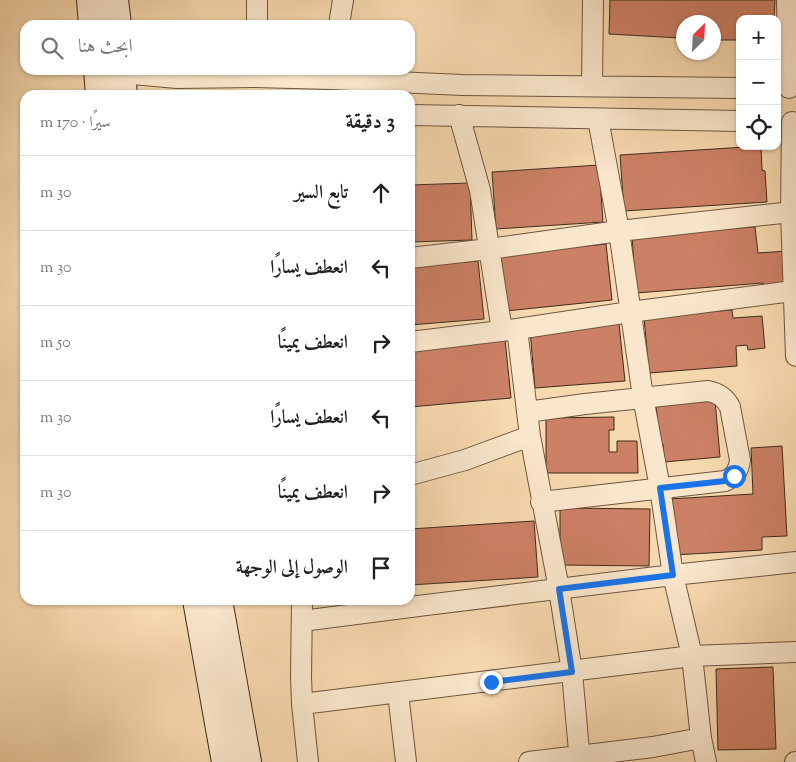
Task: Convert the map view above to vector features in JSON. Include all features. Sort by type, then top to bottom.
[{"type":"main road","points":[[91,0],[93,20]]},
{"type":"main road","points":[[114,0],[116,20]]},
{"type":"main road","points":[[104,90],[116,77]]},
{"type":"main road","points":[[198,605],[226,762]]},
{"type":"main road","points":[[219,605],[247,762]]},
{"type":"street","points":[[257,0],[257,20]]},
{"type":"street","points":[[340,20],[343,0]]},
{"type":"street","points":[[592,86],[593,0]]},
{"type":"street","points":[[787,0],[787,88]]},
{"type":"street","points":[[116,77],[177,78],[236,75]]},
{"type":"street","points":[[266,75],[330,81],[462,85],[736,88]]},
{"type":"street","points":[[415,115],[736,121]]},
{"type":"street","points":[[459,115],[480,190],[489,249],[510,330],[527,412],[541,502],[559,589],[572,672],[580,759]]},
{"type":"street","points":[[598,118],[673,575],[692,656],[701,738],[706,762]]},
{"type":"street","points":[[788,122],[796,356]]},
{"type":"street","points":[[415,257],[618,231],[791,212]]},
{"type":"street","points":[[415,341],[793,291]]},
{"type":"street","points":[[527,412],[643,397],[708,391],[719,394],[730,406],[740,460],[734,476],[725,481],[541,502]]},
{"type":"street","points":[[415,474],[465,460],[530,436]]},
{"type":"street","points":[[302,622],[673,575],[796,562]]},
{"type":"street","points":[[302,605],[302,704],[308,762]]},
{"type":"street","points":[[302,704],[692,656],[796,652]]},
{"type":"street","points":[[398,693],[406,762]]},
{"type":"street","points":[[529,762],[580,759],[701,738]]},
{"type":"building","points":[[610,0],[775,0],[774,15],[736,15],[736,40],[721,40],[721,15],[676,15],[676,38],[609,34]]},
{"type":"building","points":[[736,148],[736,150],[761,150],[767,202],[624,211],[620,155]]},
{"type":"building","points":[[599,165],[603,222],[496,229],[492,172]]},
{"type":"building","points":[[470,183],[472,240],[415,242],[415,185]]},
{"type":"building","points":[[755,227],[758,253],[788,251],[790,285],[763,287],[763,283],[636,293],[632,236]]},
{"type":"building","points":[[606,244],[612,300],[506,311],[500,255]]},
{"type":"building","points":[[478,261],[484,319],[415,325],[415,267]]},
{"type":"building","points":[[732,310],[733,318],[762,316],[765,348],[748,350],[747,345],[736,346],[737,366],[649,373],[644,317]]},
{"type":"building","points":[[619,324],[625,381],[535,388],[530,330]]},
{"type":"building","points":[[505,339],[511,398],[415,407],[415,348]]},
{"type":"building","points":[[715,400],[720,457],[664,462],[663,444],[660,445],[656,405]]},
{"type":"building","points":[[614,417],[614,430],[609,430],[609,452],[617,452],[617,441],[637,441],[638,473],[546,473],[546,418]]},
{"type":"building","points":[[782,446],[787,536],[762,537],[762,550],[673,555],[669,499],[753,494],[751,448]]},
{"type":"building","points":[[560,508],[650,509],[649,566],[560,565]]},
{"type":"building","points":[[534,521],[538,577],[415,585],[415,529]]},
{"type":"building","points":[[773,667],[776,749],[718,750],[716,669]]},
{"type":"route","points":[[491,682],[572,672],[559,589],[673,575],[660,488],[725,481],[734,476]]}]
